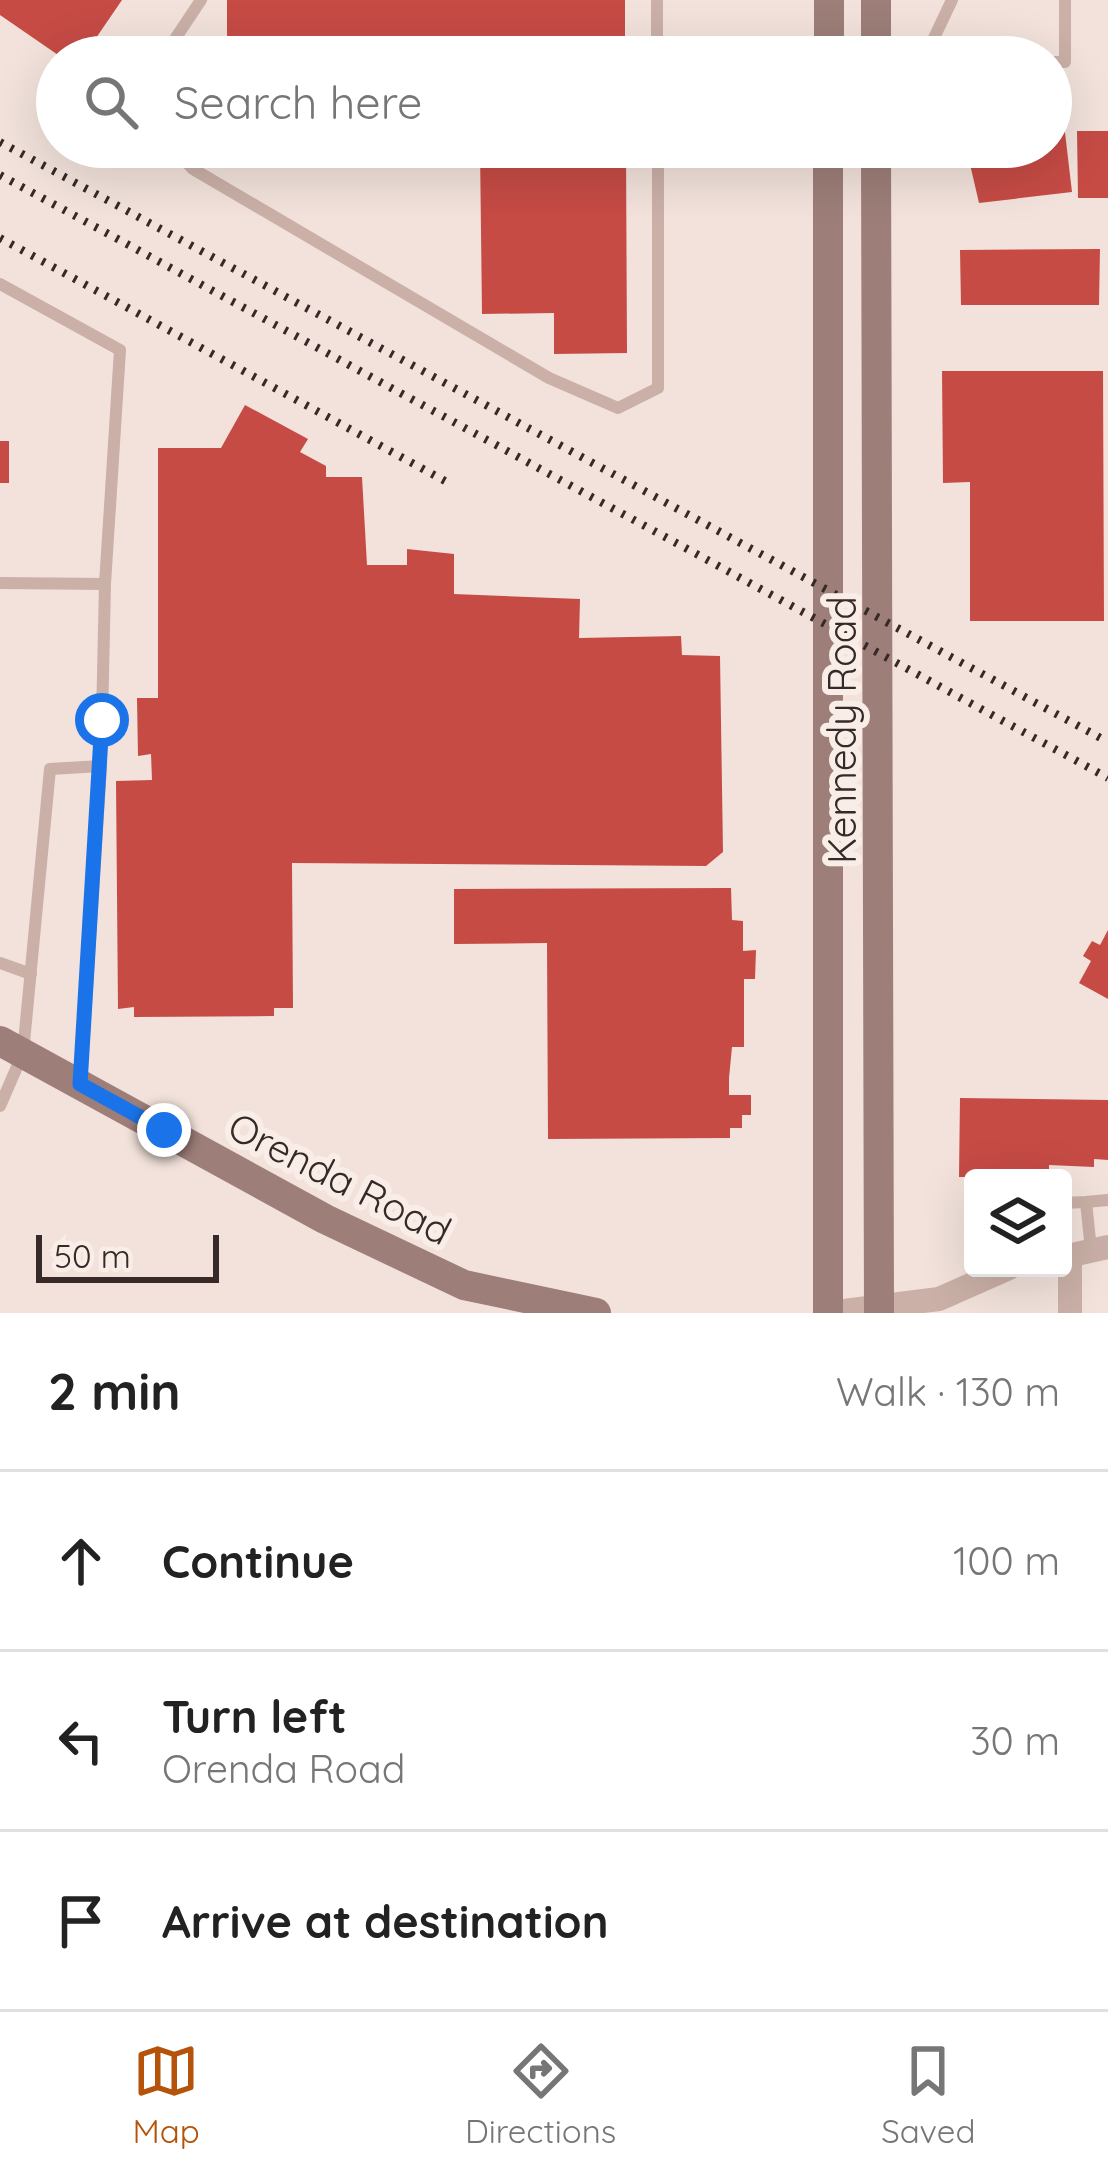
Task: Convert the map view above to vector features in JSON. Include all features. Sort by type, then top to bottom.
[{"type":"main road","points":[[829,0],[829,36]]},
{"type":"main road","points":[[876,0],[876,36]]},
{"type":"main road","name":"Kennedy Road","points":[[828,168],[828,1313]]},
{"type":"main road","name":"Kennedy Road","points":[[876,168],[879,1311]]},
{"type":"main road","name":"Orenda Road","points":[[11,1047],[325,1219],[499,1303],[596,1313]]},
{"type":"main road","points":[[812,1313],[828,1313]]},
{"type":"street","points":[[1070,1313],[1083,1253]]},
{"type":"street","points":[[828,1313],[879,1311],[939,1299],[989,1277]]},
{"type":"lane","points":[[177,36],[201,0]]},
{"type":"lane","points":[[657,0],[657,36]]},
{"type":"lane","points":[[936,36],[952,0]]},
{"type":"lane","points":[[1065,0],[1065,36]]},
{"type":"lane","points":[[193,168],[510,355],[618,408],[658,388],[658,168]]},
{"type":"lane","points":[[0,284],[120,350],[105,584],[101,766],[80,1084]]},
{"type":"lane","points":[[0,583],[105,584]]},
{"type":"lane","points":[[0,1106],[31,974],[50,769],[101,766]]},
{"type":"lane","points":[[0,963],[31,974]]},
{"type":"lane","points":[[1072,1203],[1108,1200]]},
{"type":"lane","points":[[1083,1253],[1086,1202]]},
{"type":"building","points":[[0,0],[122,0],[97,36],[36,36],[36,40],[0,15]]},
{"type":"building","points":[[227,0],[625,0],[625,36],[227,36]]},
{"type":"building","points":[[1077,131],[1108,131],[1108,198],[1078,198]]},
{"type":"building","points":[[480,168],[626,168],[627,353],[554,354],[554,313],[482,314]]},
{"type":"building","points":[[971,168],[1069,168],[1072,192],[979,203]]},
{"type":"building","points":[[1100,249],[1099,305],[961,305],[960,250]]},
{"type":"building","points":[[942,371],[1103,371],[1104,621],[970,621],[970,482],[943,483]]},
{"type":"building","points":[[245,405],[308,439],[300,452],[326,466],[326,477],[362,477],[367,565],[407,565],[407,549],[454,554],[454,594],[580,599],[579,638],[681,636],[682,655],[720,656],[723,852],[706,866],[292,863],[293,1008],[274,1008],[274,1016],[134,1017],[134,1007],[118,1009],[116,781],[152,780],[151,754],[138,756],[137,698],[158,698],[158,448],[221,448]]},
{"type":"building","points":[[0,441],[9,441],[9,483],[0,483]]},
{"type":"building","points":[[731,888],[732,920],[743,921],[743,951],[756,950],[755,979],[744,979],[744,1047],[732,1047],[729,1078],[729,1095],[751,1095],[751,1115],[742,1115],[742,1128],[730,1128],[730,1138],[548,1139],[547,943],[454,944],[454,889]]},
{"type":"building","points":[[1108,930],[1108,999],[1079,983],[1091,961],[1083,956],[1092,941],[1100,945]]},
{"type":"building","points":[[960,1098],[1108,1100],[1108,1160],[1094,1159],[1094,1167],[964,1169],[964,1177],[959,1177]]},
{"type":"railway","points":[[0,142],[36,161]]},
{"type":"railway","points":[[48,168],[1108,742]]},
{"type":"railway","points":[[0,175],[1108,778]]},
{"type":"railway","points":[[0,238],[445,481]]},
{"type":"route","points":[[102,720],[80,1084],[164,1130]]}]
